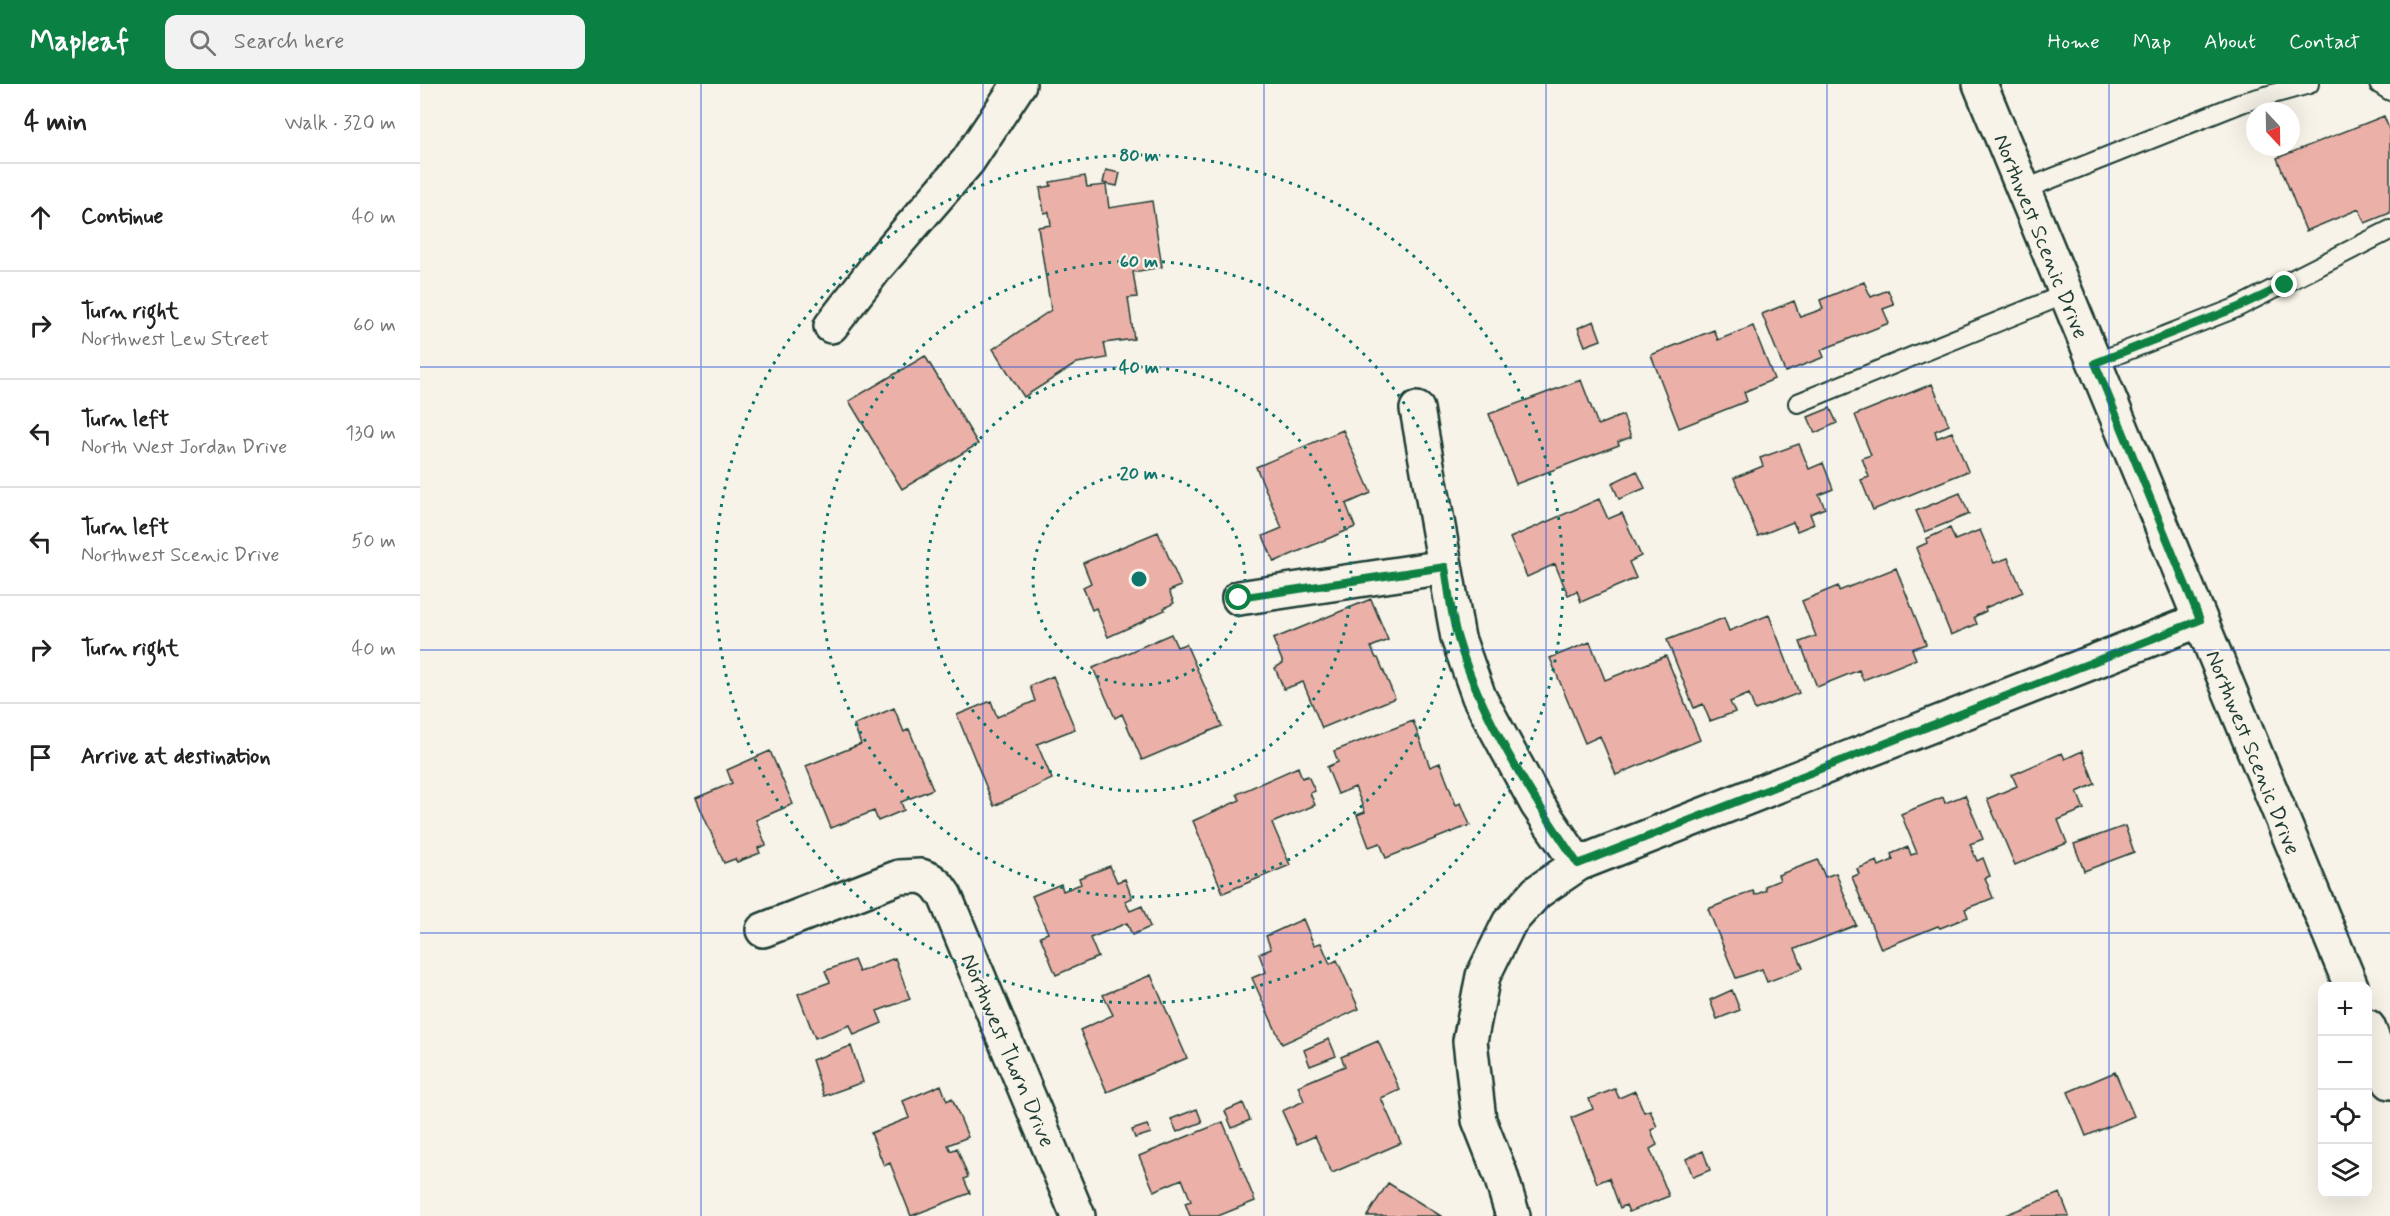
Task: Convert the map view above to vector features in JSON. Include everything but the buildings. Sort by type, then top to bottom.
[{"type":"street","points":[[831,326],[878,266],[968,161],[1019,84]]},
{"type":"street","name":"Northwest Scenic Drive","points":[[1980,84],[2349,982]]},
{"type":"street","points":[[1417,409],[1458,638],[1479,697],[1537,804],[1578,864]]},
{"type":"street","points":[[1239,598],[1445,567]]},
{"type":"street","points":[[1513,1216],[1500,1173],[1479,1120],[1470,1041],[1483,976],[1509,922],[1537,892],[1578,864],[2200,620]]},
{"type":"street","name":"Northwest Thorn Drive","points":[[763,930],[899,877],[921,876],[938,886],[963,937],[1078,1216]]},
{"type":"street","points":[[2371,1036],[2390,1082]]},
{"type":"lane","points":[[2023,190],[2244,102],[2309,84]]},
{"type":"lane","points":[[2379,84],[2390,91]]},
{"type":"lane","points":[[2095,363],[2236,308],[2390,230]]},
{"type":"lane","points":[[1798,403],[2066,294]]},
{"type":"route","points":[[1239,598],[1445,567],[1458,638],[1479,697],[1537,804],[1578,864],[2200,620],[2095,363],[2236,308],[2285,285]]}]
